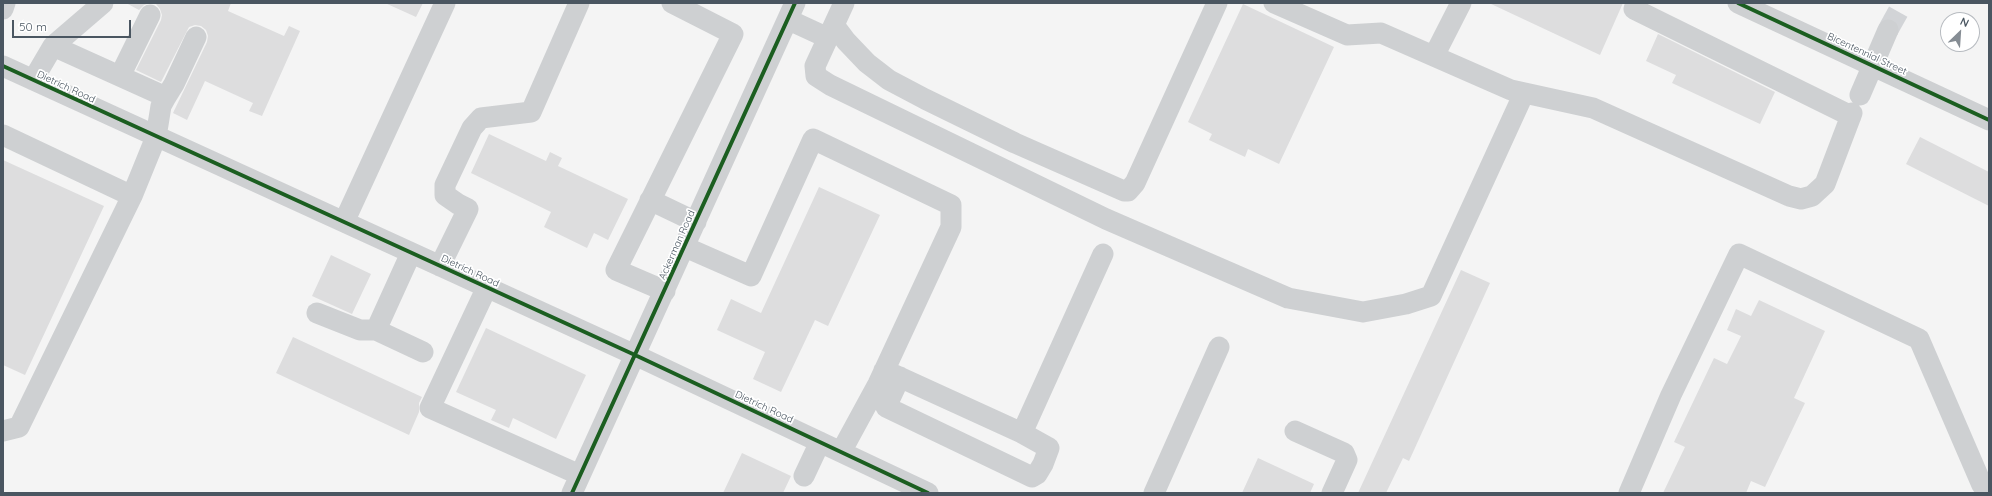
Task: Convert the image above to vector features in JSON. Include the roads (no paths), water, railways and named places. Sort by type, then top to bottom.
[{"type":"street","points":[[3,9],[5,3]]},
{"type":"street","points":[[33,80],[53,46],[103,3]]},
{"type":"street","points":[[344,222],[445,3]]},
{"type":"street","points":[[440,266],[468,209],[445,195],[445,185],[472,128],[481,118],[531,112],[579,3]]},
{"type":"street","points":[[665,291],[616,270],[733,34],[672,3]]},
{"type":"street","points":[[844,3],[815,66],[816,76],[830,85],[1106,219],[1288,298],[1363,312],[1406,304],[1431,296],[1524,93]]},
{"type":"street","points":[[792,11],[831,31],[846,41],[867,63],[889,80],[1015,143],[1124,191],[1128,191],[1135,183],[1217,3]]},
{"type":"street","points":[[1274,3],[1314,11],[1347,35],[1381,33],[1511,90],[1593,108],[1789,196],[1801,199],[1812,196],[1825,184],[1854,108],[1888,30]]},
{"type":"street","points":[[1434,56],[1461,3]]},
{"type":"street","points":[[1636,3],[1634,9],[1854,108]]},
{"type":"street","name":"Bicentennial Street","points":[[1738,3],[1989,120]]},
{"type":"street","name":"Ackerman Road","points":[[576,484],[792,11]]},
{"type":"street","points":[[120,76],[150,15]]},
{"type":"street","points":[[3,431],[18,427],[132,196],[156,137],[161,106],[174,84],[196,37]]},
{"type":"street","points":[[53,46],[166,97]]},
{"type":"street","name":"Dietrich Road","points":[[3,66],[635,355],[928,493]]},
{"type":"street","points":[[3,135],[132,196]]},
{"type":"street","points":[[685,247],[751,276],[813,139],[951,205],[951,227],[892,374],[841,452]]},
{"type":"street","points":[[650,200],[696,222]]},
{"type":"street","points":[[376,330],[411,253]]},
{"type":"street","points":[[1022,433],[1103,254]]},
{"type":"street","points":[[1630,493],[1671,395],[1739,254],[1919,339],[1982,485],[1989,488]]},
{"type":"street","points":[[487,287],[430,408],[576,484]]},
{"type":"street","points":[[317,313],[360,330],[376,330],[423,352]]},
{"type":"street","points":[[1154,493],[1219,347]]},
{"type":"street","points":[[892,374],[1022,433],[1049,448],[1043,464],[1037,474],[1032,477],[886,407],[892,374]]},
{"type":"street","points":[[1295,431],[1344,454],[1347,460],[1332,493]]},
{"type":"street","points":[[804,476],[820,442]]},
{"type":"tunnel","points":[[1888,30],[1903,3]]}]
